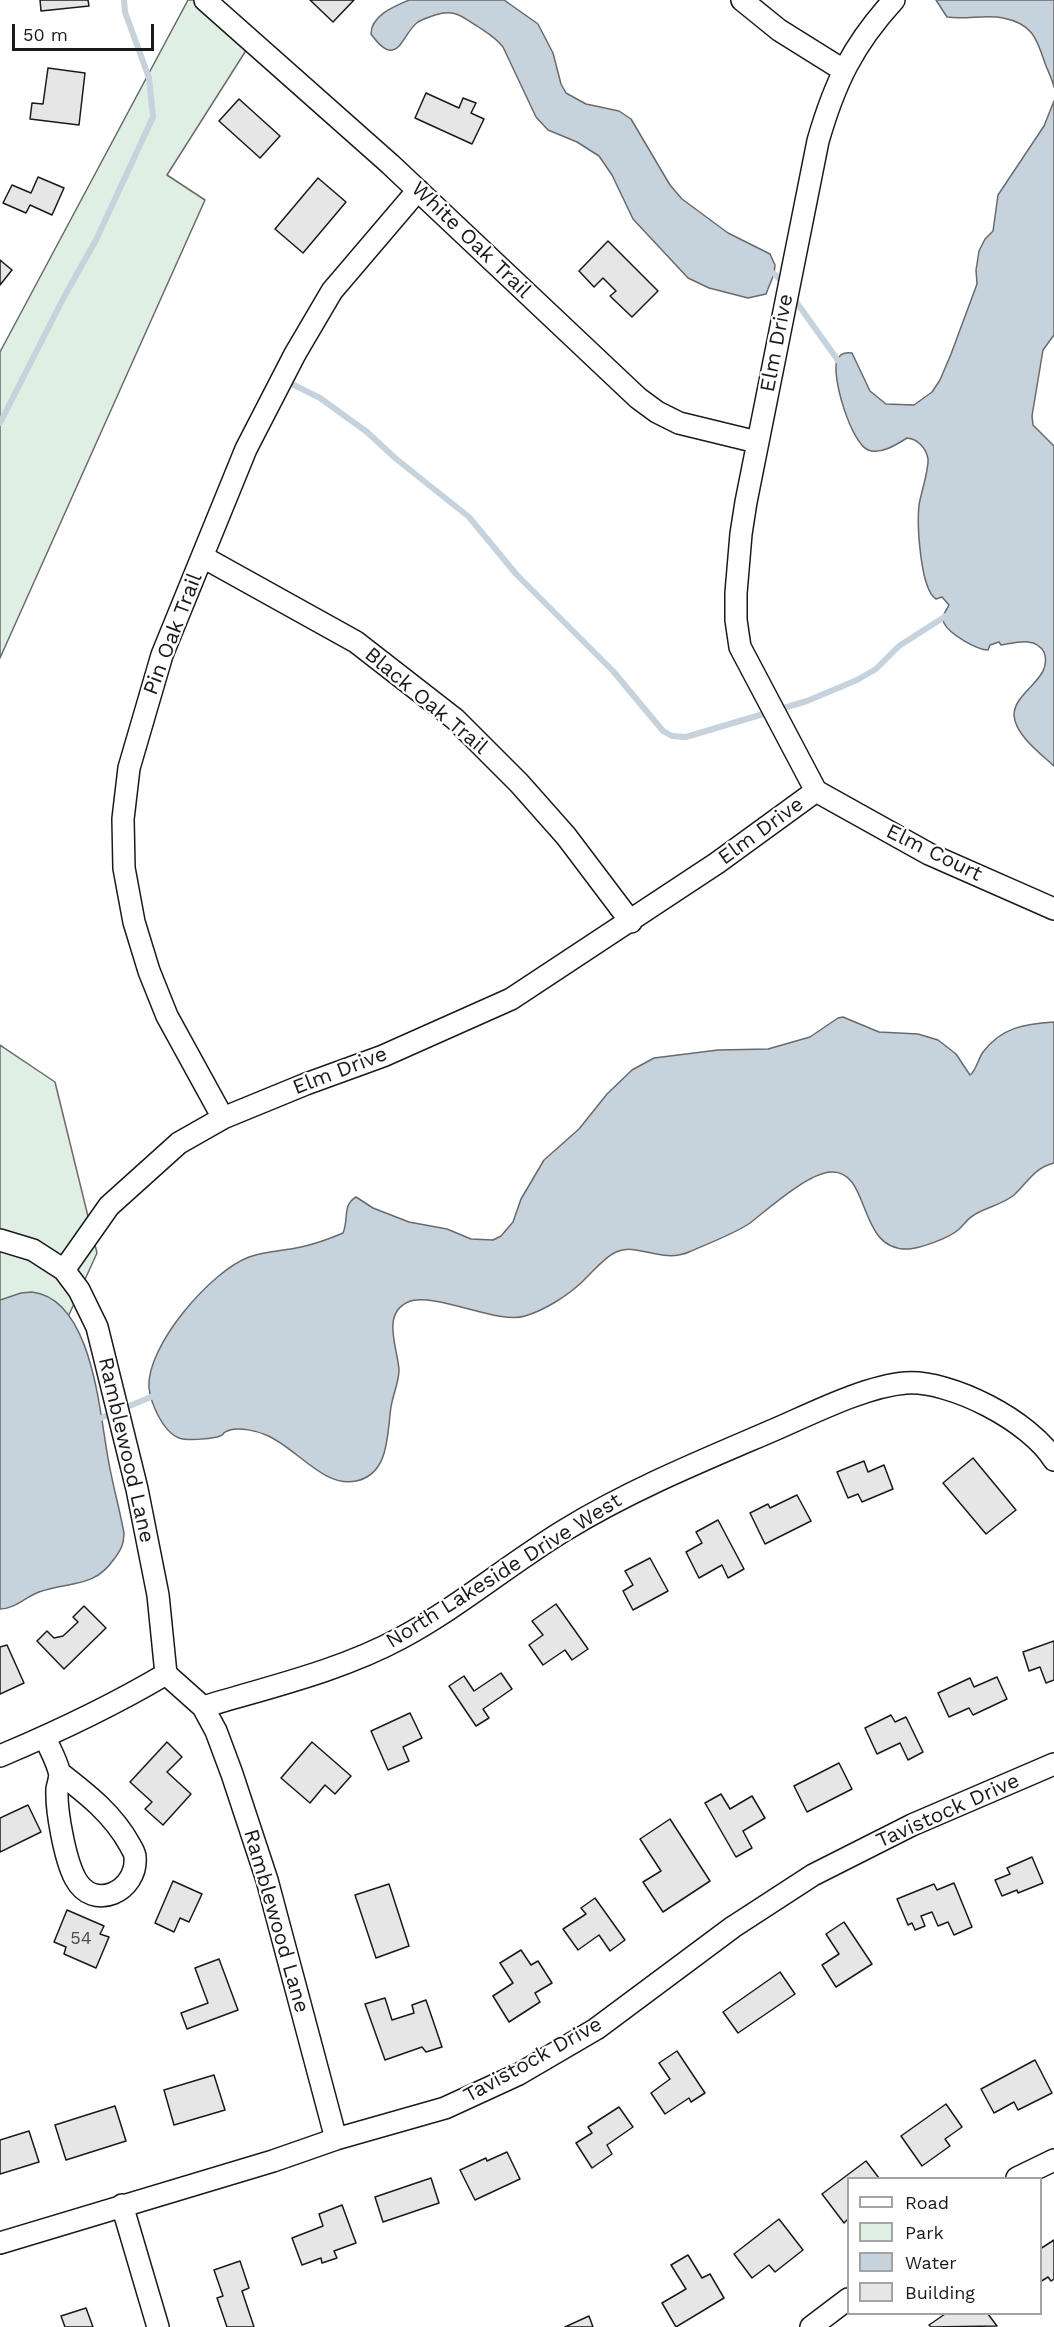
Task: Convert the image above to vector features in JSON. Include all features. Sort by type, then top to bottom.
[{"type":"street","name":"White Oak Trail","points":[[205,0],[418,190],[638,398],[657,412],[680,423],[757,442]]},
{"type":"street","points":[[742,0],[779,30],[843,70]]},
{"type":"street","name":"Elm Drive","points":[[64,1270],[109,1206],[179,1143],[222,1118],[306,1083],[382,1056],[511,999],[631,922],[816,791],[740,647],[736,620],[738,563],[757,442],[818,141],[830,101],[843,70],[865,34],[894,0]]},
{"type":"street","name":"Pin Oak Trail","points":[[222,1118],[167,1016],[149,971],[134,922],[124,868],[123,819],[129,768],[162,655],[246,449],[332,291],[418,190]]},
{"type":"street","name":"Black Oak Trail","points":[[203,557],[356,642],[455,719],[519,783],[567,836],[631,922]]},
{"type":"street","name":"Elm Court","points":[[816,791],[929,854],[1054,909]]},
{"type":"street","points":[[0,1240],[33,1250],[64,1270]]},
{"type":"street","name":"Ramblewood Lane","points":[[64,1270],[80,1290],[89,1308],[108,1370],[137,1489],[156,1585],[166,1674]]},
{"type":"street","name":"North Lakeside Drive West","points":[[203,1707],[353,1660],[400,1638],[442,1613],[564,1530],[630,1494],[858,1395],[905,1383],[935,1386],[970,1397],[986,1404],[1025,1430],[1049,1452],[1054,1460]]},
{"type":"street","points":[[0,1756],[125,1699],[166,1674],[203,1707]]},
{"type":"street","name":"Ramblewood Lane","points":[[203,1707],[216,1731],[228,1763],[267,1880],[336,2139]]},
{"type":"street","points":[[45,1737],[60,1773],[89,1795],[120,1826],[136,1856],[133,1877],[117,1892],[103,1897],[89,1894],[77,1882],[64,1846],[57,1790],[60,1773]]},
{"type":"street","name":"Tavistock Drive","points":[[0,2243],[273,2161],[336,2139],[445,2108],[519,2074],[596,2029],[733,1927],[813,1875],[912,1825],[1054,1764]]},
{"type":"street","points":[[1019,2177],[1054,2160]]},
{"type":"street","points":[[122,2205],[158,2327]]},
{"type":"street","points":[[811,2327],[847,2300]]},
{"type":"green space","points":[[188,0],[199,0],[252,41],[167,175],[205,200],[0,658],[0,352]]},
{"type":"green space","points":[[0,1045],[55,1082],[97,1253],[48,1361],[0,1386]]},
{"type":"water","points":[[409,0],[504,0],[538,24],[553,53],[561,84],[566,93],[586,104],[619,111],[631,119],[670,185],[682,199],[728,233],[770,254],[775,265],[766,294],[748,298],[709,288],[688,278],[633,219],[612,175],[599,156],[577,142],[548,130],[536,117],[503,47],[491,35],[458,14],[442,13],[418,22],[394,50],[387,50],[380,45],[371,34],[375,22],[385,12]]},
{"type":"water","points":[[936,0],[1054,0],[1054,87],[1037,41],[1022,24],[997,17],[947,17]]},
{"type":"water","points":[[1054,101],[1054,335],[1043,350],[1032,416],[1033,425],[1054,446],[1054,766],[1024,737],[1015,722],[1014,715],[1020,699],[1044,670],[1046,661],[1044,652],[1030,642],[1001,645],[999,642],[990,645],[988,650],[983,649],[964,641],[951,632],[944,623],[944,614],[949,605],[942,597],[936,599],[926,583],[919,540],[919,505],[928,463],[925,451],[918,442],[907,438],[878,451],[868,450],[862,445],[849,423],[840,394],[836,368],[840,356],[852,353],[870,391],[886,404],[914,405],[932,392],[951,354],[977,284],[976,270],[979,251],[985,239],[993,231],[998,195],[1044,126]]},
{"type":"water","points":[[843,1017],[879,1032],[918,1034],[938,1040],[956,1054],[970,1075],[983,1052],[998,1037],[1015,1028],[1054,1022],[1054,1163],[1036,1172],[1014,1195],[969,1218],[954,1233],[914,1248],[892,1246],[880,1238],[853,1184],[844,1175],[831,1172],[811,1178],[744,1227],[689,1252],[669,1256],[632,1249],[616,1252],[563,1297],[525,1316],[513,1318],[499,1316],[433,1301],[408,1302],[395,1315],[393,1323],[399,1375],[391,1407],[385,1451],[375,1470],[367,1477],[356,1481],[344,1482],[321,1473],[288,1448],[258,1432],[234,1429],[213,1438],[183,1439],[173,1435],[163,1424],[152,1402],[149,1388],[151,1371],[158,1352],[184,1312],[217,1277],[234,1265],[255,1255],[306,1246],[343,1233],[347,1208],[356,1197],[373,1208],[409,1222],[447,1229],[471,1239],[493,1240],[501,1236],[513,1222],[521,1199],[544,1160],[579,1129],[607,1094],[632,1070],[654,1058],[718,1050],[768,1049],[810,1037]]},
{"type":"water","points":[[32,1292],[52,1299],[67,1314],[80,1334],[95,1383],[124,1537],[119,1553],[98,1575],[80,1583],[39,1592],[15,1605],[0,1609],[0,1300]]},
{"type":"building","points":[[40,0],[88,0],[89,6],[41,11]]},
{"type":"building","points":[[310,0],[354,0],[333,22]]},
{"type":"building","points":[[48,68],[85,73],[79,125],[30,119],[32,103],[43,104]]},
{"type":"building","points":[[426,93],[459,108],[463,98],[476,103],[471,113],[484,119],[472,144],[415,118]]},
{"type":"building","points":[[239,99],[280,136],[260,158],[219,121]]},
{"type":"building","points":[[38,177],[64,188],[52,215],[30,205],[26,213],[3,203],[12,185],[31,193]]},
{"type":"building","points":[[318,178],[346,202],[303,253],[275,229]]},
{"type":"building","points":[[608,241],[658,291],[632,317],[610,296],[616,291],[603,278],[594,287],[579,271]]},
{"type":"building","points":[[0,260],[12,270],[0,285]]},
{"type":"building","points":[[973,1458],[1016,1510],[986,1534],[943,1483]]},
{"type":"building","points":[[864,1461],[868,1472],[884,1465],[893,1489],[862,1502],[858,1494],[848,1498],[837,1472]]},
{"type":"building","points":[[797,1495],[811,1521],[765,1544],[750,1513],[768,1504],[770,1508]]},
{"type":"building","points":[[718,1520],[744,1569],[728,1578],[722,1565],[699,1578],[686,1552],[702,1543],[696,1532]]},
{"type":"building","points":[[650,1558],[668,1591],[633,1610],[623,1591],[633,1585],[625,1571]]},
{"type":"building","points":[[556,1604],[588,1649],[572,1660],[565,1650],[543,1665],[529,1645],[543,1635],[532,1621]]},
{"type":"building","points":[[84,1606],[106,1628],[64,1669],[37,1641],[47,1631],[54,1638],[63,1636],[78,1622],[73,1617]]},
{"type":"building","points":[[1054,1641],[1054,1680],[1046,1683],[1040,1667],[1029,1671],[1023,1652]]},
{"type":"building","points":[[7,1645],[24,1683],[0,1694],[0,1647]]},
{"type":"building","points":[[501,1673],[512,1689],[483,1709],[489,1718],[476,1726],[449,1686],[464,1676],[474,1691]]},
{"type":"building","points":[[997,1677],[1007,1699],[973,1715],[969,1708],[949,1717],[938,1693],[970,1678],[974,1687]]},
{"type":"building","points":[[410,1713],[422,1738],[403,1747],[409,1761],[388,1770],[371,1731]]},
{"type":"building","points":[[891,1715],[895,1722],[906,1717],[923,1752],[908,1760],[900,1743],[877,1754],[865,1728]]},
{"type":"building","points":[[167,1742],[182,1757],[167,1772],[191,1794],[163,1825],[145,1809],[152,1802],[130,1782]]},
{"type":"building","points":[[312,1742],[351,1776],[335,1794],[325,1785],[310,1803],[281,1778]]},
{"type":"building","points":[[839,1763],[852,1789],[807,1812],[794,1786]]},
{"type":"building","points":[[721,1794],[730,1809],[752,1796],[765,1818],[743,1831],[752,1848],[736,1857],[705,1803]]},
{"type":"building","points":[[28,1805],[41,1832],[0,1852],[0,1818]]},
{"type":"building","points":[[670,1819],[710,1881],[663,1912],[643,1882],[661,1871],[640,1839]]},
{"type":"building","points":[[1032,1857],[1043,1883],[1018,1893],[1017,1890],[1002,1896],[995,1880],[1010,1874],[1007,1868]]},
{"type":"building","points":[[173,1881],[202,1894],[189,1922],[180,1918],[174,1932],[155,1923]]},
{"type":"building","points":[[954,1883],[972,1927],[954,1935],[948,1922],[938,1926],[932,1912],[921,1916],[925,1926],[915,1930],[912,1923],[908,1925],[897,1899],[934,1884],[937,1890]]},
{"type":"building","points":[[389,1884],[409,1946],[376,1958],[355,1895]]},
{"type":"building","points":[[595,1898],[625,1940],[610,1951],[599,1935],[578,1950],[563,1929],[586,1914],[581,1908]]},
{"type":"building","points":[[67,1910],[104,1926],[100,1934],[109,1937],[96,1968],[64,1954],[66,1947],[54,1942]]},
{"type":"building","points":[[844,1922],[872,1964],[836,1987],[822,1965],[839,1954],[826,1934]]},
{"type":"building","points":[[521,1950],[531,1965],[538,1961],[552,1983],[535,1993],[540,2002],[509,2022],[493,1996],[513,1983],[500,1963]]},
{"type":"building","points":[[219,1959],[238,2010],[187,2029],[181,2013],[208,2003],[195,1968]]},
{"type":"building","points":[[780,1972],[795,1994],[738,2033],[723,2012]]},
{"type":"building","points":[[385,1998],[392,2020],[414,2013],[412,2005],[426,2000],[442,2047],[426,2052],[422,2047],[385,2060],[365,2004]]},
{"type":"building","points":[[677,2051],[705,2093],[691,2102],[689,2098],[665,2114],[651,2093],[670,2079],[659,2063]]},
{"type":"building","points":[[1035,2060],[1052,2093],[1018,2110],[1014,2102],[994,2113],[981,2089]]},
{"type":"building","points":[[214,2075],[225,2110],[174,2125],[164,2090]]},
{"type":"building","points":[[946,2104],[962,2127],[945,2139],[950,2146],[922,2166],[901,2136]]},
{"type":"building","points":[[115,2106],[126,2141],[66,2160],[55,2125]]},
{"type":"building","points":[[619,2107],[633,2127],[607,2145],[612,2154],[592,2168],[576,2143],[592,2133],[588,2127]]},
{"type":"building","points":[[29,2131],[39,2162],[0,2174],[0,2140]]},
{"type":"building","points":[[507,2152],[520,2179],[475,2200],[460,2170],[486,2158],[487,2161]]},
{"type":"building","points":[[866,2161],[878,2177],[847,2177],[847,2220],[844,2223],[822,2194]]},
{"type":"building","points":[[431,2178],[439,2203],[383,2222],[375,2197]]},
{"type":"building","points":[[342,2205],[356,2243],[334,2251],[337,2258],[322,2263],[321,2258],[302,2265],[292,2238],[323,2226],[319,2214]]},
{"type":"building","points":[[779,2219],[803,2250],[775,2272],[769,2265],[752,2278],[734,2254]]},
{"type":"building","points":[[1054,2240],[1054,2279],[1051,2281],[1048,2277],[1042,2281],[1042,2248]]},
{"type":"building","points":[[688,2255],[702,2278],[710,2274],[724,2298],[676,2327],[662,2303],[686,2289],[671,2265]]},
{"type":"building","points":[[240,2261],[249,2288],[242,2291],[254,2327],[227,2327],[217,2298],[223,2296],[214,2270]]},
{"type":"building","points":[[86,2308],[93,2327],[65,2327],[61,2316]]},
{"type":"building","points":[[944,2315],[989,2315],[997,2326],[931,2327],[929,2325]]},
{"type":"building","points":[[589,2316],[593,2327],[565,2327]]},
{"type":"waterway","points":[[0,423],[64,297],[96,240],[153,117],[149,78],[125,12],[124,0]]},
{"type":"waterway","points":[[768,270],[776,275],[784,285]]},
{"type":"waterway","points":[[792,296],[842,366]]},
{"type":"waterway","points":[[294,385],[320,398],[367,432],[395,458],[469,517],[516,574],[613,671],[663,731],[672,736],[686,737],[807,701],[857,680],[876,669],[899,646],[949,614]]},
{"type":"waterway","points":[[96,1420],[158,1394]]}]
